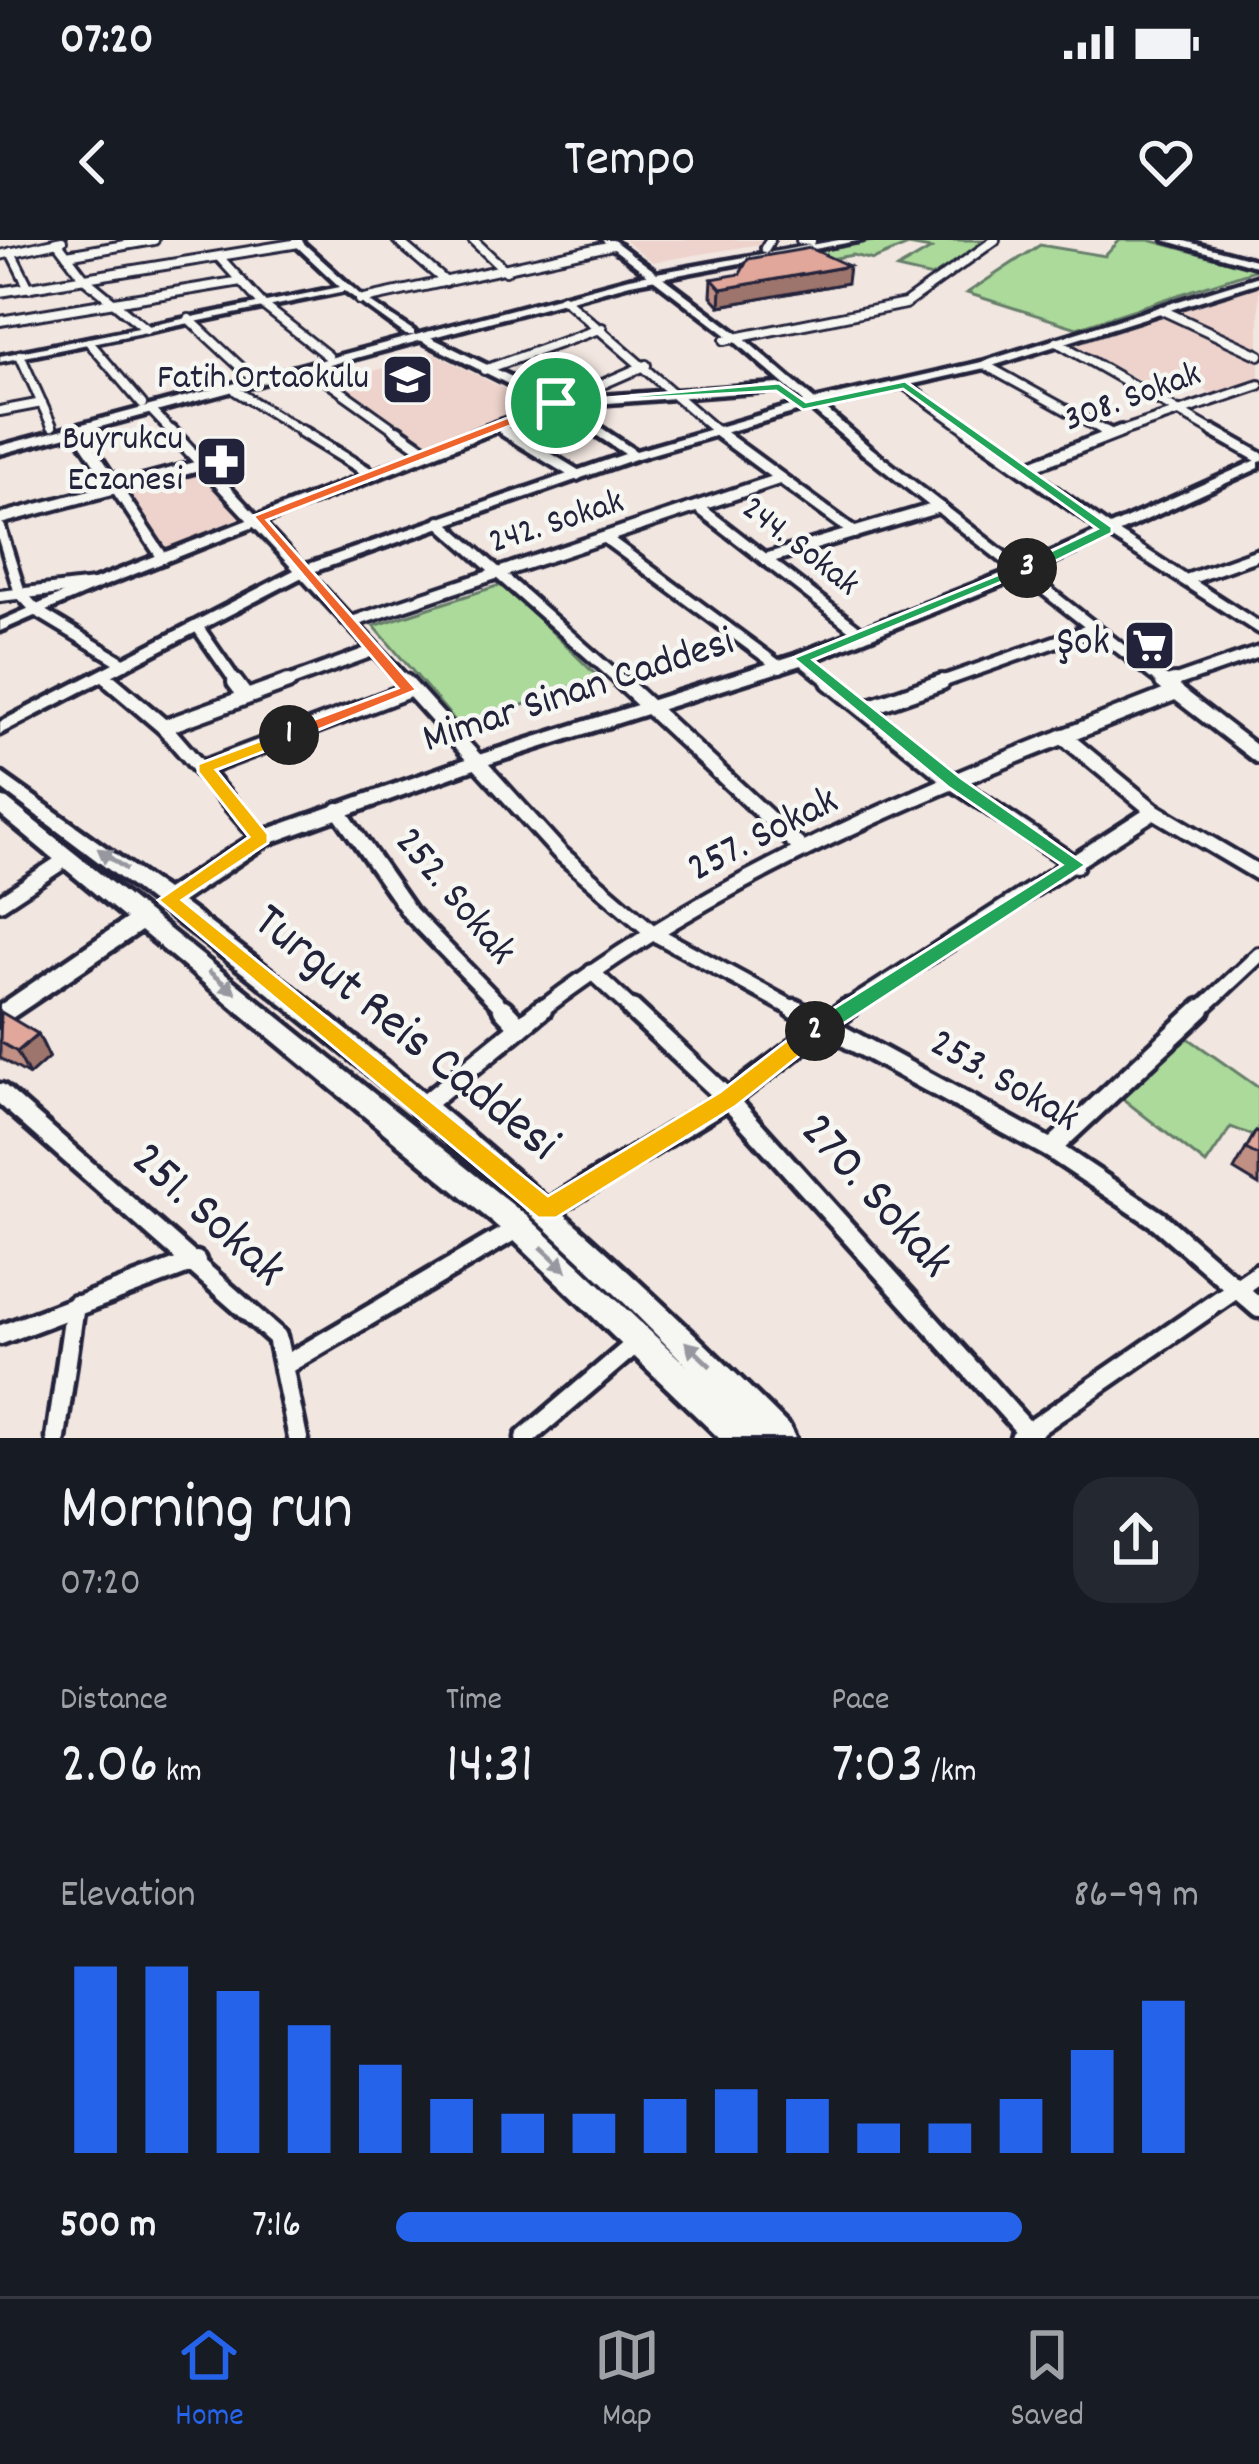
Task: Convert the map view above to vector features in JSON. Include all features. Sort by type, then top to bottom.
[{"type":"main road","points":[[0,439],[236,391],[417,335],[645,273],[767,244],[813,240]]},
{"type":"main road","points":[[0,450],[78,431],[250,375],[645,273],[856,240]]},
{"type":"main road","points":[[1170,240],[1259,264]]},
{"type":"main road","name":"Mimar Sinan Caddesi","points":[[168,900],[261,838],[476,762],[780,667],[1022,571],[1259,460]]},
{"type":"main road","name":"Turgut Reis Caddesi","points":[[0,778],[168,900],[547,1210],[779,1438]]},
{"type":"main road","name":"Turgut Reis Caddesi","points":[[2,808],[519,1227],[742,1438]]},
{"type":"main road","points":[[0,1017],[143,918]]},
{"type":"street","points":[[67,255],[149,240]]},
{"type":"street","points":[[397,240],[446,282]]},
{"type":"street","points":[[473,240],[506,271]]},
{"type":"street","points":[[801,240],[813,240]]},
{"type":"street","points":[[731,339],[905,304],[995,240]]},
{"type":"street","points":[[0,255],[62,241],[85,279],[146,329]]},
{"type":"street","points":[[0,292],[297,242],[360,300],[484,370],[561,401],[634,455]]},
{"type":"street","points":[[360,300],[506,271],[610,242],[610,251],[731,339],[867,451],[1259,755]]},
{"type":"street","points":[[11,252],[29,288]]},
{"type":"street","points":[[219,257],[263,305],[328,356]]},
{"type":"street","points":[[0,729],[305,570],[634,455],[809,405],[986,365],[1259,279]]},
{"type":"street","points":[[0,321],[242,281]]},
{"type":"street","points":[[0,359],[347,288]]},
{"type":"street","points":[[562,298],[646,365],[676,394],[677,402],[855,533]]},
{"type":"street","points":[[1162,310],[1259,355]]},
{"type":"street","points":[[189,320],[250,375]]},
{"type":"street","points":[[484,370],[602,328]]},
{"type":"street","points":[[731,339],[779,387],[809,405]]},
{"type":"street","name":"253. Sokak","points":[[88,342],[258,519],[560,854],[652,932],[1051,1149],[1159,1221],[1259,1308]]},
{"type":"street","points":[[1058,342],[1259,460]]},
{"type":"street","points":[[20,356],[52,426]]},
{"type":"street","points":[[0,627],[94,584],[646,365]]},
{"type":"street","points":[[986,365],[1108,434]]},
{"type":"street","points":[[311,370],[427,452]]},
{"type":"street","points":[[905,385],[1107,530],[1259,628]]},
{"type":"street","name":"308. Sokak","points":[[1026,468],[1176,409],[1259,385]]},
{"type":"street","points":[[561,401],[779,387]]},
{"type":"street","points":[[236,391],[371,474]]},
{"type":"street","points":[[0,411],[42,403]]},
{"type":"street","points":[[496,425],[577,475]]},
{"type":"street","points":[[78,431],[163,557]]},
{"type":"street","points":[[125,664],[37,611],[20,593],[0,524],[206,464]]},
{"type":"street","name":"242. Sokak","points":[[352,622],[779,479]]},
{"type":"street","name":"244. Sokak","points":[[698,507],[862,635]]},
{"type":"street","points":[[765,559],[940,507]]},
{"type":"street","points":[[440,522],[652,708],[803,850]]},
{"type":"street","points":[[608,540],[780,667]]},
{"type":"street","points":[[1186,580],[1259,554]]},
{"type":"street","points":[[0,596],[94,584]]},
{"type":"street","points":[[197,626],[244,694]]},
{"type":"street","points":[[867,707],[1094,628]]},
{"type":"street","points":[[164,727],[375,650]]},
{"type":"street","name":"257. Sokak","points":[[420,1108],[592,972],[652,932],[803,850],[1259,652]]},
{"type":"street","points":[[801,658],[867,707],[954,783],[1076,865]]},
{"type":"street","points":[[103,675],[204,768],[261,838]]},
{"type":"street","points":[[204,768],[409,690]]},
{"type":"street","points":[[1063,736],[1154,811],[1259,873]]},
{"type":"street","name":"252. Sokak","points":[[338,810],[410,913],[520,1027]]},
{"type":"street","points":[[547,1210],[728,1099],[824,1024],[1154,811]]},
{"type":"street","points":[[0,903],[68,858]]},
{"type":"street","points":[[1051,1149],[1259,955]]},
{"type":"street","name":"270. Sokak","points":[[592,972],[728,1099],[1027,1436]]},
{"type":"street","name":"251. Sokak","points":[[0,1094],[196,1261],[277,1337],[298,1438]]},
{"type":"street","points":[[285,1365],[519,1227]]},
{"type":"street","points":[[0,1335],[196,1261]]},
{"type":"street","points":[[1027,1436],[1259,1274]]},
{"type":"street","points":[[56,1438],[75,1305]]},
{"type":"street","points":[[525,1438],[641,1340]]},
{"type":"shaded area","points":[[624,240],[785,240],[653,262]]},
{"type":"shaded area","points":[[1259,286],[1259,350],[1178,311],[1242,292]]},
{"type":"shaded area","points":[[1160,314],[1259,361],[1259,380],[1213,394],[1191,383],[1160,391],[1070,343]]},
{"type":"shaded area","points":[[432,352],[535,405],[430,446],[335,384]]},
{"type":"shaded area","points":[[199,470],[244,516],[167,548],[126,489]]},
{"type":"green space","points":[[879,240],[990,240],[932,277],[897,269],[931,249],[908,245],[873,260],[853,255],[754,272],[750,263]]},
{"type":"green space","points":[[1120,240],[1149,240],[1258,269],[1077,328],[967,293],[1040,245],[1105,256]]},
{"type":"green space","points":[[503,584],[598,677],[461,728],[374,626]]},
{"type":"green space","points":[[1188,1038],[1259,1088],[1259,1138],[1231,1127],[1206,1164],[1119,1096]]},
{"type":"building","points":[[810,248],[849,266],[721,289],[712,279],[740,274],[748,259]]},
{"type":"building","points":[[1,1012],[38,1034],[17,1052],[0,1042]]},
{"type":"building","points":[[1259,1132],[1259,1156],[1246,1149]]},
{"type":"place","name":"Fatih Ortaokulu","points":[[408,380]]},
{"type":"place","name":"Buyrukcu Eczanesi","points":[[222,462]]},
{"type":"place","name":"Şok","points":[[1149,645]]},
{"type":"route","points":[[905,385],[1107,530],[1022,571],[801,658],[867,707],[954,783],[1076,865],[824,1024],[728,1099],[547,1210],[168,900],[261,838],[204,768],[409,690],[258,519],[556,403],[779,387],[803,406],[905,385]]}]
